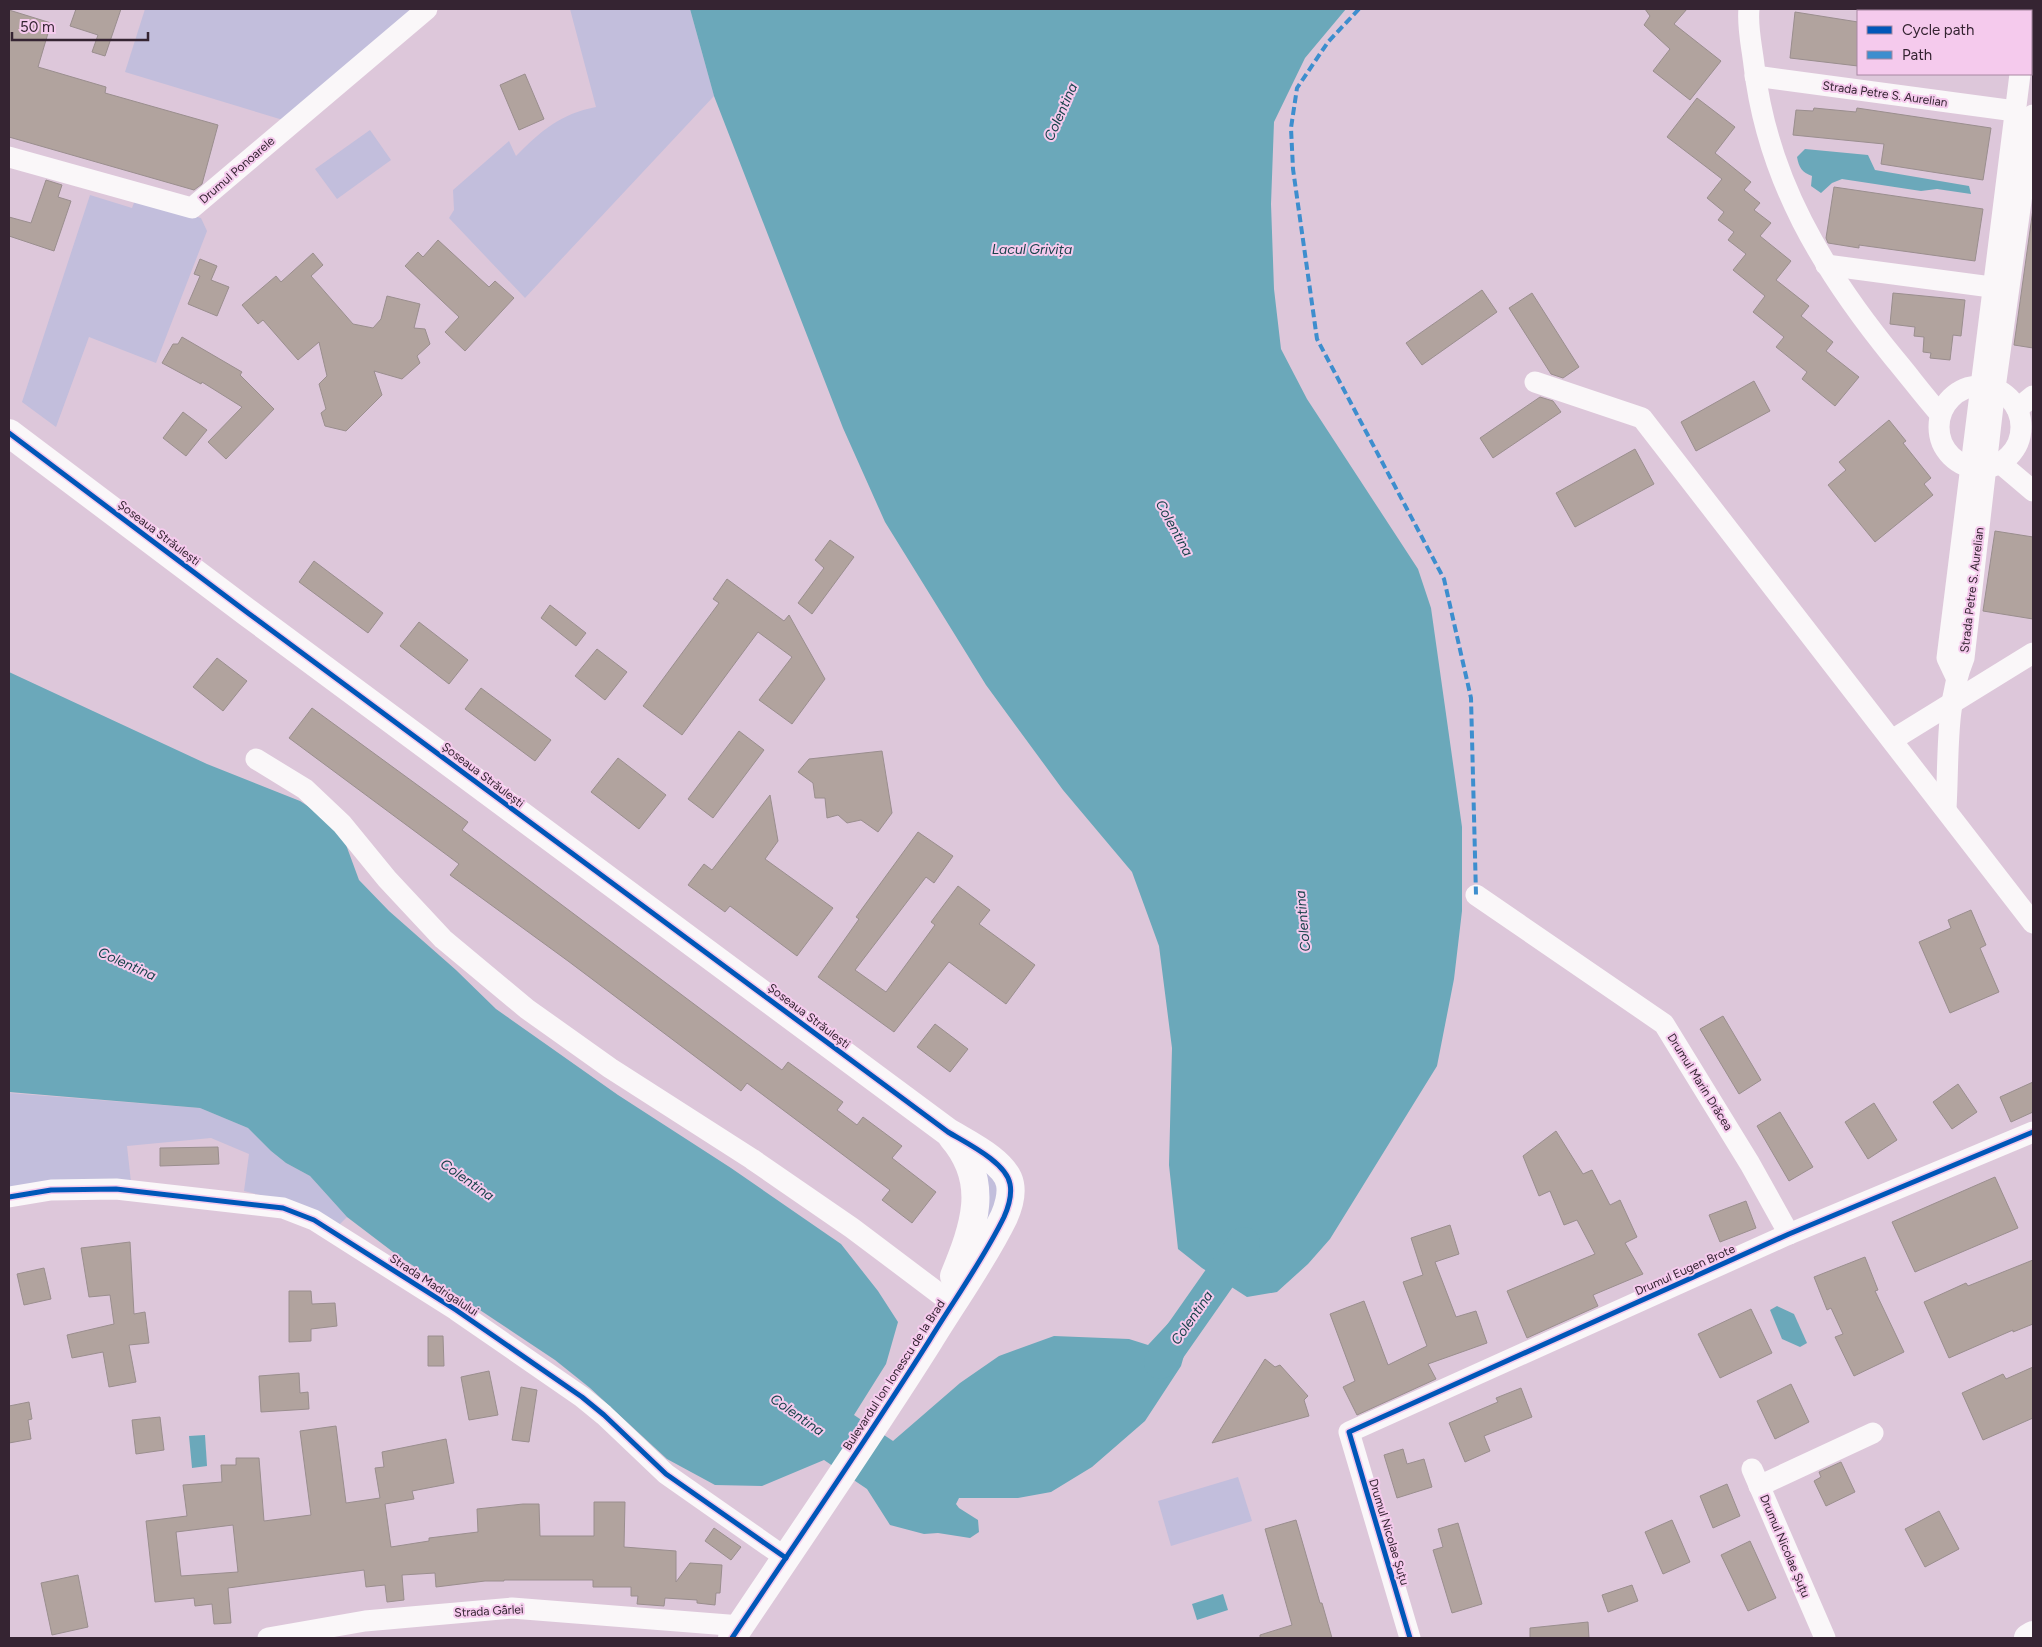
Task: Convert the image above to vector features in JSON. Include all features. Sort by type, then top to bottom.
[{"type":"street","name":"Drumul Ponoarele","points":[[9,157],[192,208],[427,9]]},
{"type":"street","points":[[1749,9],[1759,108],[1784,182],[1803,225],[1826,265],[1862,319],[1940,414]]},
{"type":"street","name":"Strada Petre S. Aurelian","points":[[1952,702],[1956,677],[1947,658],[1986,467],[1988,387],[2000,288],[2025,123],[2020,75]]},
{"type":"street","name":"Strada Petre S. Aurelian","points":[[1755,76],[2025,123]]},
{"type":"street","points":[[1826,265],[2000,288]]},
{"type":"street","points":[[1535,382],[1642,418],[1946,808],[2033,923]]},
{"type":"street","points":[[1986,467],[2012,453],[2020,440],[2025,402],[2008,397],[1988,387],[1964,389],[1949,399],[1940,414],[1938,428],[1940,442],[1948,454],[1958,463],[1986,467],[2033,491]]},
{"type":"street","name":"Șoseaua Străulești","points":[[9,433],[948,1132]]},
{"type":"street","points":[[1892,740],[2033,653]]},
{"type":"street","points":[[1946,808],[1952,702]]},
{"type":"street","points":[[256,759],[305,789],[342,824],[387,879],[443,939],[527,1009],[610,1068],[852,1228],[946,1298]]},
{"type":"street","name":"Drumul Marin Drăcea","points":[[1476,895],[1664,1024],[1750,1164],[1789,1234]]},
{"type":"street","name":"Bulevardul Ion Ionescu de la Brad","points":[[926,1345],[974,1223],[975,1180],[969,1161],[962,1148],[948,1132]]},
{"type":"street","name":"Bulevardul Ion Ionescu de la Brad","points":[[737,1632],[891,1401],[988,1246],[1004,1216],[1010,1200],[1011,1184],[1001,1167],[948,1132]]},
{"type":"street","name":"Drumul Eugen Brote","points":[[1349,1432],[1789,1234],[2033,1132]]},
{"type":"street","name":"Strada Madrigalului","points":[[9,1197],[51,1190],[116,1189],[283,1208],[314,1220],[456,1310],[582,1397],[604,1415],[666,1474],[786,1558]]},
{"type":"street","name":"Drumul Nicolae Șuțu","points":[[1349,1432],[1410,1638]]},
{"type":"street","name":"Drumul Nicolae Șuțu","points":[[1825,1638],[1756,1478],[1873,1433]]},
{"type":"street","name":"Strada Gârlei","points":[[268,1638],[365,1620],[512,1608],[737,1632]]},
{"type":"street","points":[[2028,1638],[2033,1635]]},
{"type":"shaded area","points":[[145,9],[416,9],[283,120],[125,72]]},
{"type":"shaded area","points":[[570,9],[690,9],[714,96],[525,298],[449,218],[454,210],[453,190],[509,141],[516,156],[543,131],[561,119],[596,107]]},
{"type":"shaded area","points":[[370,130],[391,160],[337,199],[315,169]]},
{"type":"shaded area","points":[[90,195],[132,208],[135,200],[201,218],[207,231],[156,363],[89,337],[56,427],[22,402]]},
{"type":"shaded area","points":[[9,1093],[200,1108],[248,1128],[286,1163],[310,1176],[347,1217],[337,1227],[284,1201],[244,1191],[249,1154],[211,1138],[127,1146],[131,1182],[9,1189]]},
{"type":"shaded area","points":[[979,1164],[990,1170],[1000,1191],[985,1236]]},
{"type":"shaded area","points":[[1238,1477],[1252,1521],[1171,1546],[1158,1501]]},
{"type":"water","name":"Lacul Grivița","points":[[690,9],[1346,9],[1305,58],[1274,122],[1271,204],[1274,289],[1281,349],[1307,399],[1418,569],[1431,608],[1462,827],[1462,911],[1454,979],[1437,1066],[1330,1239],[1308,1264],[1277,1292],[1247,1297],[1202,1268],[1178,1249],[1169,1165],[1172,1048],[1159,946],[1132,872],[1063,790],[986,685],[885,522],[843,428],[714,96]]},
{"type":"water","points":[[1919,9],[1969,9],[1969,10]]},
{"type":"water","points":[[1805,149],[1868,155],[1875,170],[1969,186],[1971,194],[1937,189],[1921,191],[1842,179],[1832,183],[1821,193],[1811,186],[1812,176],[1803,171],[1799,164],[1797,157]]},
{"type":"water","points":[[9,672],[207,764],[300,801],[320,814],[345,842],[359,880],[389,911],[456,970],[496,1009],[618,1095],[731,1168],[841,1244],[878,1291],[898,1322],[886,1364],[854,1415],[893,1441],[960,1383],[999,1356],[1054,1336],[1129,1339],[1148,1345],[1175,1316],[1191,1331],[1181,1366],[1145,1421],[1092,1467],[1051,1492],[1018,1498],[959,1498],[956,1504],[959,1508],[978,1520],[979,1532],[970,1538],[938,1533],[924,1534],[890,1525],[867,1489],[824,1460],[762,1486],[715,1485],[667,1459],[590,1388],[555,1360],[397,1255],[347,1217],[310,1176],[286,1163],[248,1128],[200,1108],[9,1092]]},
{"type":"water","points":[[1777,1306],[1794,1314],[1807,1343],[1800,1347],[1782,1339],[1770,1310]]},
{"type":"water","points":[[205,1435],[207,1466],[192,1468],[189,1436]]},
{"type":"water","points":[[1223,1594],[1228,1610],[1197,1620],[1192,1604]]},
{"type":"building","points":[[76,9],[121,9],[105,56],[92,52],[98,35],[70,26]]},
{"type":"building","points":[[1645,9],[1687,9],[1674,24],[1721,61],[1690,100],[1653,71],[1670,49],[1644,25],[1650,16]]},
{"type":"building","points":[[9,10],[51,23],[38,67],[106,87],[105,93],[218,125],[202,184],[194,190],[9,137]]},
{"type":"building","points":[[1795,12],[1857,22],[1857,66],[1790,58]]},
{"type":"building","points":[[525,74],[544,119],[519,130],[500,85]]},
{"type":"building","points":[[1697,98],[1735,127],[1715,153],[1751,182],[1744,190],[1760,203],[1754,210],[1771,223],[1760,236],[1791,261],[1776,280],[1809,306],[1801,316],[1833,342],[1826,351],[1859,377],[1835,406],[1802,379],[1807,372],[1776,347],[1784,337],[1753,312],[1765,296],[1733,270],[1746,254],[1728,240],[1734,232],[1718,220],[1724,212],[1707,198],[1722,179],[1667,137]]},
{"type":"building","points":[[1814,108],[1856,112],[1857,108],[1991,128],[1983,180],[1881,164],[1884,144],[1793,135],[1796,110],[1813,111]]},
{"type":"building","points":[[46,180],[62,185],[58,197],[71,201],[54,251],[9,236],[9,217],[31,223]]},
{"type":"building","points":[[1834,187],[1983,209],[1975,261],[1859,245],[1859,248],[1828,243],[1826,238]]},
{"type":"building","points":[[2033,209],[2033,348],[2014,345]]},
{"type":"building","points":[[438,240],[489,287],[495,281],[514,298],[465,351],[445,332],[459,317],[405,266],[418,252],[423,257]]},
{"type":"building","points":[[313,253],[323,265],[311,276],[353,324],[373,328],[381,319],[387,296],[420,304],[414,328],[425,329],[430,344],[417,356],[420,363],[402,379],[374,371],[382,395],[346,431],[325,426],[321,413],[326,409],[319,384],[327,376],[319,342],[298,360],[263,320],[258,324],[242,305],[276,276],[281,282]]},
{"type":"building","points":[[200,259],[217,266],[211,280],[229,287],[217,316],[188,304],[200,276],[194,274]]},
{"type":"building","points":[[1482,290],[1497,312],[1422,365],[1406,343]]},
{"type":"building","points":[[1532,293],[1579,367],[1563,378],[1551,374],[1509,308]]},
{"type":"building","points":[[1893,293],[1965,300],[1961,336],[1953,335],[1950,360],[1930,358],[1931,353],[1923,352],[1924,337],[1914,336],[1915,327],[1890,324]]},
{"type":"building","points":[[182,337],[242,372],[240,375],[274,409],[226,459],[208,442],[242,407],[202,382],[201,384],[162,363],[173,344],[178,344]]},
{"type":"building","points":[[1754,381],[1770,411],[1696,451],[1681,422]]},
{"type":"building","points":[[1540,397],[1553,401],[1561,412],[1493,458],[1480,438]]},
{"type":"building","points":[[183,412],[207,430],[186,456],[163,438]]},
{"type":"building","points":[[1889,420],[1906,441],[1903,443],[1931,478],[1924,484],[1933,495],[1875,542],[1828,485],[1846,470],[1839,462]]},
{"type":"building","points":[[1635,449],[1654,484],[1575,527],[1556,493]]},
{"type":"building","points":[[1995,531],[2033,537],[2033,619],[1983,611]]},
{"type":"building","points":[[830,540],[854,557],[812,614],[798,603],[824,568],[815,560]]},
{"type":"building","points":[[314,561],[383,613],[368,633],[299,582]]},
{"type":"building","points":[[727,579],[784,621],[789,615],[825,679],[792,724],[759,700],[792,657],[758,632],[682,735],[643,706],[719,603],[713,599]]},
{"type":"building","points":[[550,605],[586,633],[576,646],[541,618]]},
{"type":"building","points":[[419,622],[468,660],[449,684],[400,646]]},
{"type":"building","points":[[597,649],[627,672],[605,700],[575,676]]},
{"type":"building","points":[[217,658],[247,681],[223,711],[193,687]]},
{"type":"building","points":[[481,688],[551,740],[535,761],[465,709]]},
{"type":"building","points":[[312,708],[468,822],[462,830],[782,1070],[788,1062],[843,1102],[837,1110],[857,1125],[863,1117],[902,1146],[892,1158],[936,1192],[912,1223],[882,1200],[890,1190],[747,1083],[741,1091],[450,875],[459,864],[289,738]]},
{"type":"building","points":[[739,731],[764,750],[713,818],[688,799]]},
{"type":"building","points":[[882,751],[892,813],[878,832],[861,820],[847,823],[838,815],[827,818],[825,798],[815,798],[813,783],[798,772],[809,759]]},
{"type":"building","points":[[618,758],[666,795],[639,829],[591,792]]},
{"type":"building","points":[[770,795],[778,841],[765,859],[833,908],[797,956],[730,906],[725,912],[688,885],[704,864],[712,870]]},
{"type":"building","points":[[918,832],[953,856],[934,883],[926,877],[855,970],[886,992],[935,925],[931,922],[958,886],[990,910],[979,924],[1035,965],[1006,1004],[949,962],[894,1032],[818,977],[859,919],[856,917]]},
{"type":"building","points":[[1971,910],[1986,945],[1980,948],[1999,992],[1950,1013],[1919,942],[1951,928],[1948,920]]},
{"type":"building","points":[[1723,1016],[1761,1080],[1739,1094],[1700,1029]]},
{"type":"building","points":[[935,1024],[968,1049],[950,1072],[917,1047]]},
{"type":"building","points":[[2033,1082],[2033,1112],[2011,1122],[2000,1097]]},
{"type":"building","points":[[1958,1084],[1977,1112],[1952,1129],[1933,1102]]},
{"type":"building","points":[[1874,1103],[1897,1140],[1868,1159],[1845,1122]]},
{"type":"building","points":[[1780,1112],[1813,1167],[1789,1181],[1757,1126]]},
{"type":"building","points":[[1556,1131],[1583,1174],[1592,1170],[1610,1205],[1620,1200],[1637,1237],[1625,1243],[1643,1274],[1593,1295],[1598,1306],[1527,1338],[1507,1291],[1595,1254],[1577,1220],[1564,1225],[1550,1191],[1539,1196],[1523,1156]]},
{"type":"building","points":[[218,1147],[219,1164],[160,1166],[160,1148]]},
{"type":"building","points":[[1995,1177],[2018,1228],[1915,1272],[1892,1222]]},
{"type":"building","points":[[1746,1201],[1756,1228],[1720,1242],[1709,1215]]},
{"type":"building","points":[[1450,1225],[1459,1254],[1435,1262],[1456,1317],[1476,1311],[1487,1343],[1428,1364],[1436,1379],[1357,1415],[1343,1387],[1355,1381],[1330,1314],[1364,1301],[1388,1365],[1427,1346],[1403,1282],[1423,1275],[1411,1238]]},
{"type":"building","points":[[130,1242],[134,1314],[145,1312],[149,1343],[129,1345],[136,1382],[109,1387],[103,1352],[72,1358],[67,1335],[114,1324],[110,1295],[89,1297],[81,1248]]},
{"type":"building","points":[[1865,1257],[1878,1290],[1875,1291],[1904,1352],[1854,1376],[1835,1337],[1843,1334],[1831,1308],[1827,1310],[1814,1277]]},
{"type":"building","points":[[2033,1260],[2033,1324],[2013,1332],[2013,1330],[1949,1358],[1924,1302],[1966,1283],[1968,1286]]},
{"type":"building","points":[[44,1268],[51,1299],[24,1305],[17,1274]]},
{"type":"building","points":[[289,1291],[311,1291],[312,1304],[335,1303],[337,1326],[311,1329],[311,1341],[289,1342]]},
{"type":"building","points":[[1751,1309],[1772,1353],[1720,1378],[1698,1334]]},
{"type":"building","points":[[428,1336],[443,1336],[444,1366],[428,1366]]},
{"type":"building","points":[[1265,1359],[1275,1367],[1280,1365],[1308,1396],[1304,1400],[1309,1416],[1212,1443]]},
{"type":"building","points":[[2033,1367],[2033,1418],[1983,1440],[1962,1393],[2003,1374],[2006,1379]]},
{"type":"building","points":[[489,1371],[498,1415],[469,1420],[461,1377]]},
{"type":"building","points":[[299,1373],[300,1393],[308,1392],[309,1409],[261,1412],[259,1376]]},
{"type":"building","points":[[1791,1384],[1809,1422],[1775,1439],[1757,1401]]},
{"type":"building","points":[[521,1387],[537,1390],[529,1442],[512,1440]]},
{"type":"building","points":[[1521,1388],[1532,1417],[1484,1436],[1490,1451],[1465,1462],[1449,1423],[1498,1402],[1496,1398]]},
{"type":"building","points":[[29,1402],[32,1419],[28,1420],[31,1439],[9,1443],[9,1406]]},
{"type":"building","points":[[160,1417],[164,1450],[136,1454],[132,1420]]},
{"type":"building","points":[[336,1426],[346,1503],[380,1498],[375,1468],[384,1467],[382,1452],[446,1439],[454,1483],[412,1491],[414,1499],[385,1504],[391,1547],[429,1541],[429,1538],[478,1532],[477,1509],[523,1504],[539,1504],[540,1536],[594,1536],[594,1502],[625,1502],[624,1547],[676,1551],[676,1582],[690,1563],[722,1565],[720,1593],[716,1593],[715,1605],[697,1603],[697,1600],[665,1598],[664,1606],[637,1604],[638,1596],[631,1596],[631,1587],[593,1587],[593,1580],[504,1580],[436,1587],[435,1573],[402,1575],[404,1600],[387,1602],[385,1585],[366,1587],[364,1570],[228,1588],[231,1623],[214,1624],[212,1604],[195,1606],[194,1598],[155,1602],[146,1521],[187,1516],[183,1485],[222,1482],[221,1465],[236,1465],[236,1458],[259,1458],[264,1521],[311,1515],[300,1431]],"holes":[[[233,1525],[238,1572],[181,1576],[176,1532]]]},
{"type":"building","points":[[1403,1449],[1407,1464],[1424,1459],[1432,1487],[1397,1498],[1384,1455]]},
{"type":"building","points":[[1841,1462],[1855,1492],[1826,1506],[1814,1481],[1821,1477],[1819,1472]]},
{"type":"building","points":[[1727,1484],[1740,1516],[1713,1528],[1700,1496]]},
{"type":"building","points":[[1939,1511],[1959,1549],[1925,1567],[1905,1529]]},
{"type":"building","points":[[1296,1520],[1332,1638],[1260,1638],[1260,1635],[1292,1625],[1265,1529]]},
{"type":"building","points":[[1672,1520],[1690,1562],[1663,1574],[1645,1532]]},
{"type":"building","points":[[1458,1523],[1482,1604],[1452,1613],[1433,1550],[1443,1547],[1438,1529]]},
{"type":"building","points":[[714,1528],[741,1547],[731,1560],[705,1541]]},
{"type":"building","points":[[1750,1541],[1776,1598],[1748,1611],[1721,1555]]},
{"type":"building","points":[[78,1575],[88,1627],[52,1635],[41,1583]]},
{"type":"building","points":[[1632,1585],[1638,1601],[1608,1612],[1602,1595]]},
{"type":"building","points":[[1588,1622],[1589,1638],[1530,1638],[1530,1628]]},
{"type":"waterway","name":"Colentina","points":[[1160,1363],[1244,1243]]},
{"type":"marked path","points":[[1359,9],[1328,42],[1297,88],[1291,128],[1293,169],[1317,339],[1444,579],[1471,698],[1476,895]]},
{"type":"cycle path","points":[[9,433],[248,613],[948,1132],[984,1154],[1001,1168],[1007,1176],[1010,1184],[1008,1205],[1004,1217],[987,1249],[881,1416],[732,1638]]},
{"type":"cycle path","points":[[1410,1638],[1349,1432],[1789,1234],[2033,1132]]},
{"type":"cycle path","points":[[9,1197],[51,1190],[116,1189],[283,1208],[314,1220],[456,1310],[582,1397],[604,1415],[666,1474],[786,1558]]}]
